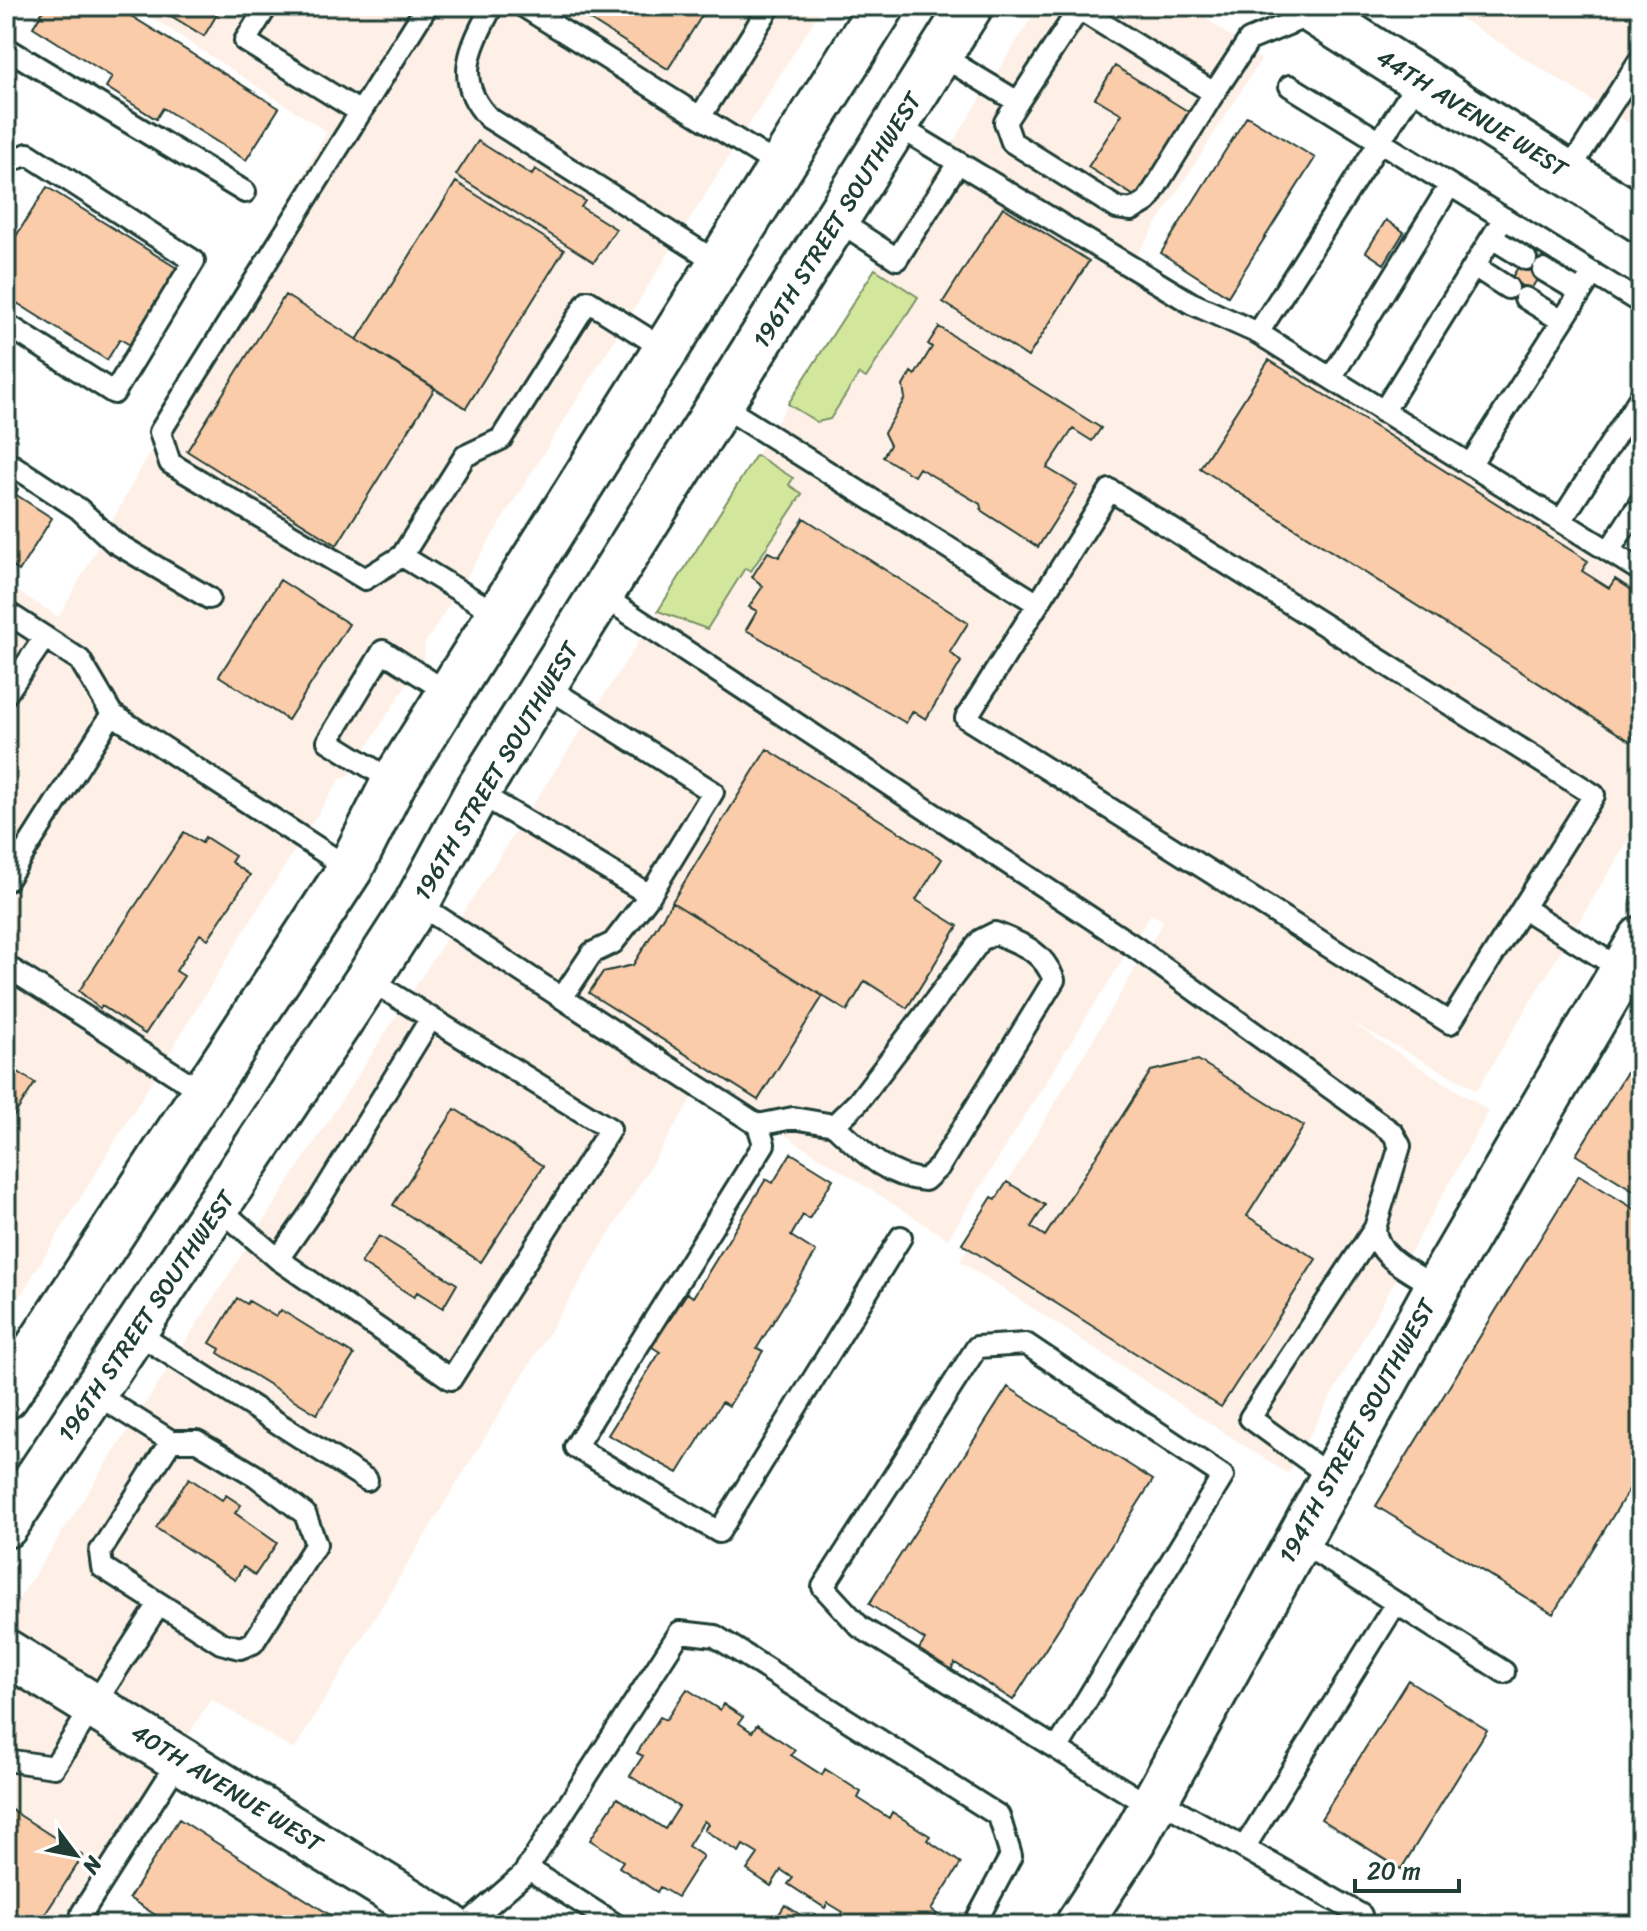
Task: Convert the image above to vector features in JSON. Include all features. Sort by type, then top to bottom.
[{"type":"main road","points":[[6,1396],[350,869],[394,782],[882,6]]},
{"type":"main road","name":"196TH STREET SOUTHWEST","points":[[6,1525],[137,1333],[417,903],[477,792],[970,6]]},
{"type":"main road","name":"44TH AVENUE WEST","points":[[1312,8],[1419,80],[1641,220]]},
{"type":"main road","name":"194TH STREET SOUTHWEST","points":[[1078,1925],[1153,1802],[1437,1288],[1632,955]]},
{"type":"main road","name":"40TH AVENUE WEST","points":[[6,1652],[448,1925]]},
{"type":"lane","points":[[267,6],[245,41],[360,112]]},
{"type":"lane","points":[[427,6],[160,432],[170,463],[365,579],[402,556],[465,456],[501,439],[588,301],[666,350]]},
{"type":"lane","points":[[492,6],[474,42],[468,64],[468,85],[475,103],[489,118],[720,264]]},
{"type":"lane","points":[[523,6],[781,167]]},
{"type":"lane","points":[[700,117],[770,6]]},
{"type":"lane","points":[[1214,93],[1079,9],[1005,122],[1012,142],[1117,208],[1132,210],[1147,201],[1249,40],[1312,8]]},
{"type":"lane","points":[[6,48],[245,192]]},
{"type":"lane","points":[[940,55],[1018,102]]},
{"type":"lane","points":[[1567,174],[1641,58]]},
{"type":"lane","points":[[1258,333],[1419,80]]},
{"type":"lane","points":[[1290,86],[1641,303]]},
{"type":"lane","points":[[896,125],[1191,303],[1258,333],[1641,571]]},
{"type":"lane","points":[[6,163],[28,154],[194,261],[114,393],[6,324]]},
{"type":"lane","points":[[837,220],[897,259],[958,163]]},
{"type":"lane","points":[[1331,378],[1450,185]]},
{"type":"lane","points":[[1383,412],[1504,218]]},
{"type":"lane","points":[[1492,238],[1580,292]]},
{"type":"lane","points":[[1474,266],[1562,321]]},
{"type":"lane","points":[[1470,465],[1593,273]]},
{"type":"lane","points":[[1561,521],[1641,396]]},
{"type":"lane","points":[[721,405],[1038,604]]},
{"type":"lane","points":[[6,461],[79,509],[114,542],[209,598]]},
{"type":"lane","points":[[1110,490],[1594,795],[1450,1023],[966,718],[1038,604],[1110,490]]},
{"type":"lane","points":[[1609,551],[1634,512]]},
{"type":"lane","points":[[402,556],[499,615]]},
{"type":"lane","points":[[601,595],[1135,947],[1393,1133],[1400,1146],[1375,1228],[1250,1418],[1331,1477]]},
{"type":"lane","points":[[6,612],[80,660],[112,714],[350,869]]},
{"type":"lane","points":[[6,694],[45,637]]},
{"type":"lane","points":[[394,782],[328,741],[383,651],[450,694]]},
{"type":"lane","points":[[544,685],[713,792],[650,895],[613,943],[592,953],[562,998]]},
{"type":"lane","points":[[6,881],[112,714]]},
{"type":"lane","points":[[477,792],[650,895]]},
{"type":"lane","points":[[417,903],[758,1125],[764,1144],[575,1447],[719,1532],[901,1237]]},
{"type":"lane","points":[[1523,908],[1632,955]]},
{"type":"lane","points":[[758,1125],[793,1118],[834,1125],[875,1163],[908,1178],[925,1180],[939,1167],[1054,980],[1047,962],[1021,943],[995,933],[981,940],[858,1102],[834,1125]]},
{"type":"lane","points":[[6,966],[204,1093]]},
{"type":"lane","points":[[219,1208],[278,1259],[451,1379],[610,1129],[368,979]]},
{"type":"lane","points":[[278,1259],[318,1202],[431,1018]]},
{"type":"lane","points":[[1375,1228],[1375,1240],[1382,1252],[1437,1288]]},
{"type":"lane","points":[[137,1333],[367,1480]]},
{"type":"lane","points":[[1057,1749],[1223,1476],[1026,1344],[977,1347],[823,1587],[860,1627],[1057,1749],[1244,1848],[1361,1915]]},
{"type":"lane","points":[[96,1394],[171,1441],[197,1441],[256,1476],[305,1514],[316,1544],[253,1643],[240,1648],[221,1643],[102,1567],[100,1552],[171,1441]]},
{"type":"lane","points":[[1296,1539],[1504,1672]]},
{"type":"lane","points":[[1244,1848],[1396,1603]]},
{"type":"lane","points":[[6,1760],[54,1767],[159,1604]]},
{"type":"lane","points":[[466,1925],[527,1868],[680,1632],[715,1636],[999,1816],[1011,1856],[974,1925]]},
{"type":"lane","points":[[82,1913],[180,1759]]},
{"type":"lane","points":[[527,1868],[616,1925]]},
{"type":"shaded area","points":[[134,6],[823,6],[424,645],[425,656],[349,775],[340,779],[270,889],[6,1319],[6,584],[59,617],[327,132]]},
{"type":"shaded area","points":[[1039,6],[1191,6],[1261,60],[1137,255],[1641,585],[1641,819],[1477,1090],[1347,1020],[1489,1111],[1288,1474],[960,1261],[1164,921],[1151,914],[948,1239],[702,1082],[294,1750],[211,1699],[68,1925],[6,1925],[6,1619],[639,641]]},
{"type":"shaded area","points":[[1441,6],[1641,6],[1641,131]]},
{"type":"green space","points":[[875,269],[918,297],[866,378],[859,374],[830,419],[817,422],[788,404]]},
{"type":"green space","points":[[756,455],[793,478],[789,485],[802,494],[751,571],[745,568],[707,629],[658,611]]},
{"type":"building","points":[[46,6],[115,6],[279,108],[246,160],[163,108],[156,119],[106,87],[112,77],[33,27]]},
{"type":"building","points":[[155,6],[222,6],[204,36]]},
{"type":"building","points":[[580,6],[708,6],[668,69],[576,11]]},
{"type":"building","points":[[1115,66],[1189,112],[1136,197],[1088,167],[1122,114],[1095,98]]},
{"type":"building","points":[[1247,116],[1315,158],[1228,296],[1161,253]]},
{"type":"building","points":[[478,141],[532,175],[535,169],[585,201],[581,207],[616,229],[594,262],[456,175]]},
{"type":"building","points":[[456,182],[564,250],[466,408],[357,340]]},
{"type":"building","points":[[47,187],[180,270],[137,349],[120,339],[107,360],[6,296],[6,277],[11,269],[6,265],[6,245],[9,247]]},
{"type":"building","points":[[1003,207],[1089,261],[1028,357],[943,302]]},
{"type":"building","points":[[1386,220],[1404,232],[1384,264],[1366,252]]},
{"type":"building","points":[[1520,264],[1539,276],[1530,291],[1511,279]]},
{"type":"building","points":[[285,295],[435,388],[337,545],[187,451]]},
{"type":"building","points":[[939,327],[1101,428],[1092,441],[1073,429],[1047,468],[1077,486],[1038,547],[982,511],[980,504],[919,468],[914,476],[883,457],[890,445],[884,433],[905,398],[903,386],[911,372],[915,375],[932,347],[928,344]]},
{"type":"building","points":[[1269,360],[1588,561],[1582,571],[1609,588],[1615,579],[1641,596],[1641,723],[1630,741],[1200,468]]},
{"type":"building","points":[[1641,478],[1641,517],[1624,506]]},
{"type":"building","points":[[6,481],[18,489],[15,494],[52,518],[19,571],[6,562]]},
{"type":"building","points":[[804,518],[968,623],[950,652],[961,662],[926,719],[913,711],[906,723],[746,630],[757,611],[749,607],[763,586],[752,577],[768,552],[779,557]]},
{"type":"building","points":[[280,580],[349,624],[288,720],[219,676]]},
{"type":"building","points":[[767,749],[942,859],[916,900],[958,926],[907,1008],[865,981],[847,1011],[672,902]]},
{"type":"building","points":[[184,832],[202,843],[205,837],[235,856],[231,862],[250,875],[208,939],[200,934],[176,971],[184,976],[145,1034],[102,1006],[100,1009],[79,991]]},
{"type":"building","points":[[672,902],[823,996],[758,1100],[589,993],[603,972],[633,965]]},
{"type":"building","points":[[1641,1049],[1641,1195],[1576,1155]]},
{"type":"building","points":[[1198,1060],[1304,1126],[1247,1216],[1316,1259],[1221,1407],[962,1244],[992,1197],[996,1199],[1007,1182],[1045,1205],[1031,1227],[1045,1236],[1151,1071]]},
{"type":"building","points":[[6,1064],[35,1083],[6,1128]]},
{"type":"building","points":[[455,1109],[543,1166],[481,1262],[393,1205]]},
{"type":"building","points":[[791,1153],[833,1179],[809,1219],[803,1215],[791,1236],[816,1252],[757,1348],[763,1351],[729,1406],[722,1402],[678,1473],[608,1435],[660,1352],[652,1347],[687,1293],[693,1297],[766,1179],[773,1183]]},
{"type":"building","points":[[1579,1175],[1641,1213],[1641,1470],[1553,1614],[1376,1506]]},
{"type":"building","points":[[379,1236],[457,1284],[443,1308],[417,1292],[414,1297],[361,1263]]},
{"type":"building","points":[[237,1298],[247,1304],[249,1301],[276,1317],[281,1310],[354,1355],[317,1414],[218,1353],[220,1349],[210,1343]]},
{"type":"building","points":[[1008,1387],[1153,1480],[1013,1700],[955,1663],[949,1673],[917,1652],[925,1640],[869,1604]]},
{"type":"building","points":[[189,1478],[222,1500],[226,1495],[241,1505],[235,1513],[277,1543],[255,1575],[243,1567],[235,1580],[156,1528]]},
{"type":"building","points":[[1408,1680],[1487,1730],[1401,1869],[1321,1819]]},
{"type":"building","points":[[687,1689],[720,1710],[723,1704],[743,1717],[739,1723],[752,1732],[757,1725],[795,1750],[791,1755],[822,1775],[825,1769],[861,1792],[858,1798],[889,1818],[892,1812],[930,1836],[927,1840],[961,1863],[931,1910],[937,1914],[930,1925],[869,1925],[855,1916],[849,1925],[835,1925],[843,1912],[828,1903],[825,1908],[788,1884],[793,1878],[781,1870],[771,1886],[747,1870],[758,1854],[743,1845],[739,1852],[704,1830],[708,1824],[704,1821],[688,1846],[703,1856],[677,1897],[660,1887],[657,1892],[619,1867],[623,1861],[590,1840],[617,1798],[665,1829],[679,1807],[630,1776],[643,1756],[637,1753],[660,1717],[666,1720]]},
{"type":"building","points":[[7,1807],[83,1856],[38,1925],[6,1925]]},
{"type":"building","points":[[179,1819],[346,1925],[171,1925],[129,1898]]},
{"type":"building","points":[[785,1905],[816,1925],[772,1925]]}]
